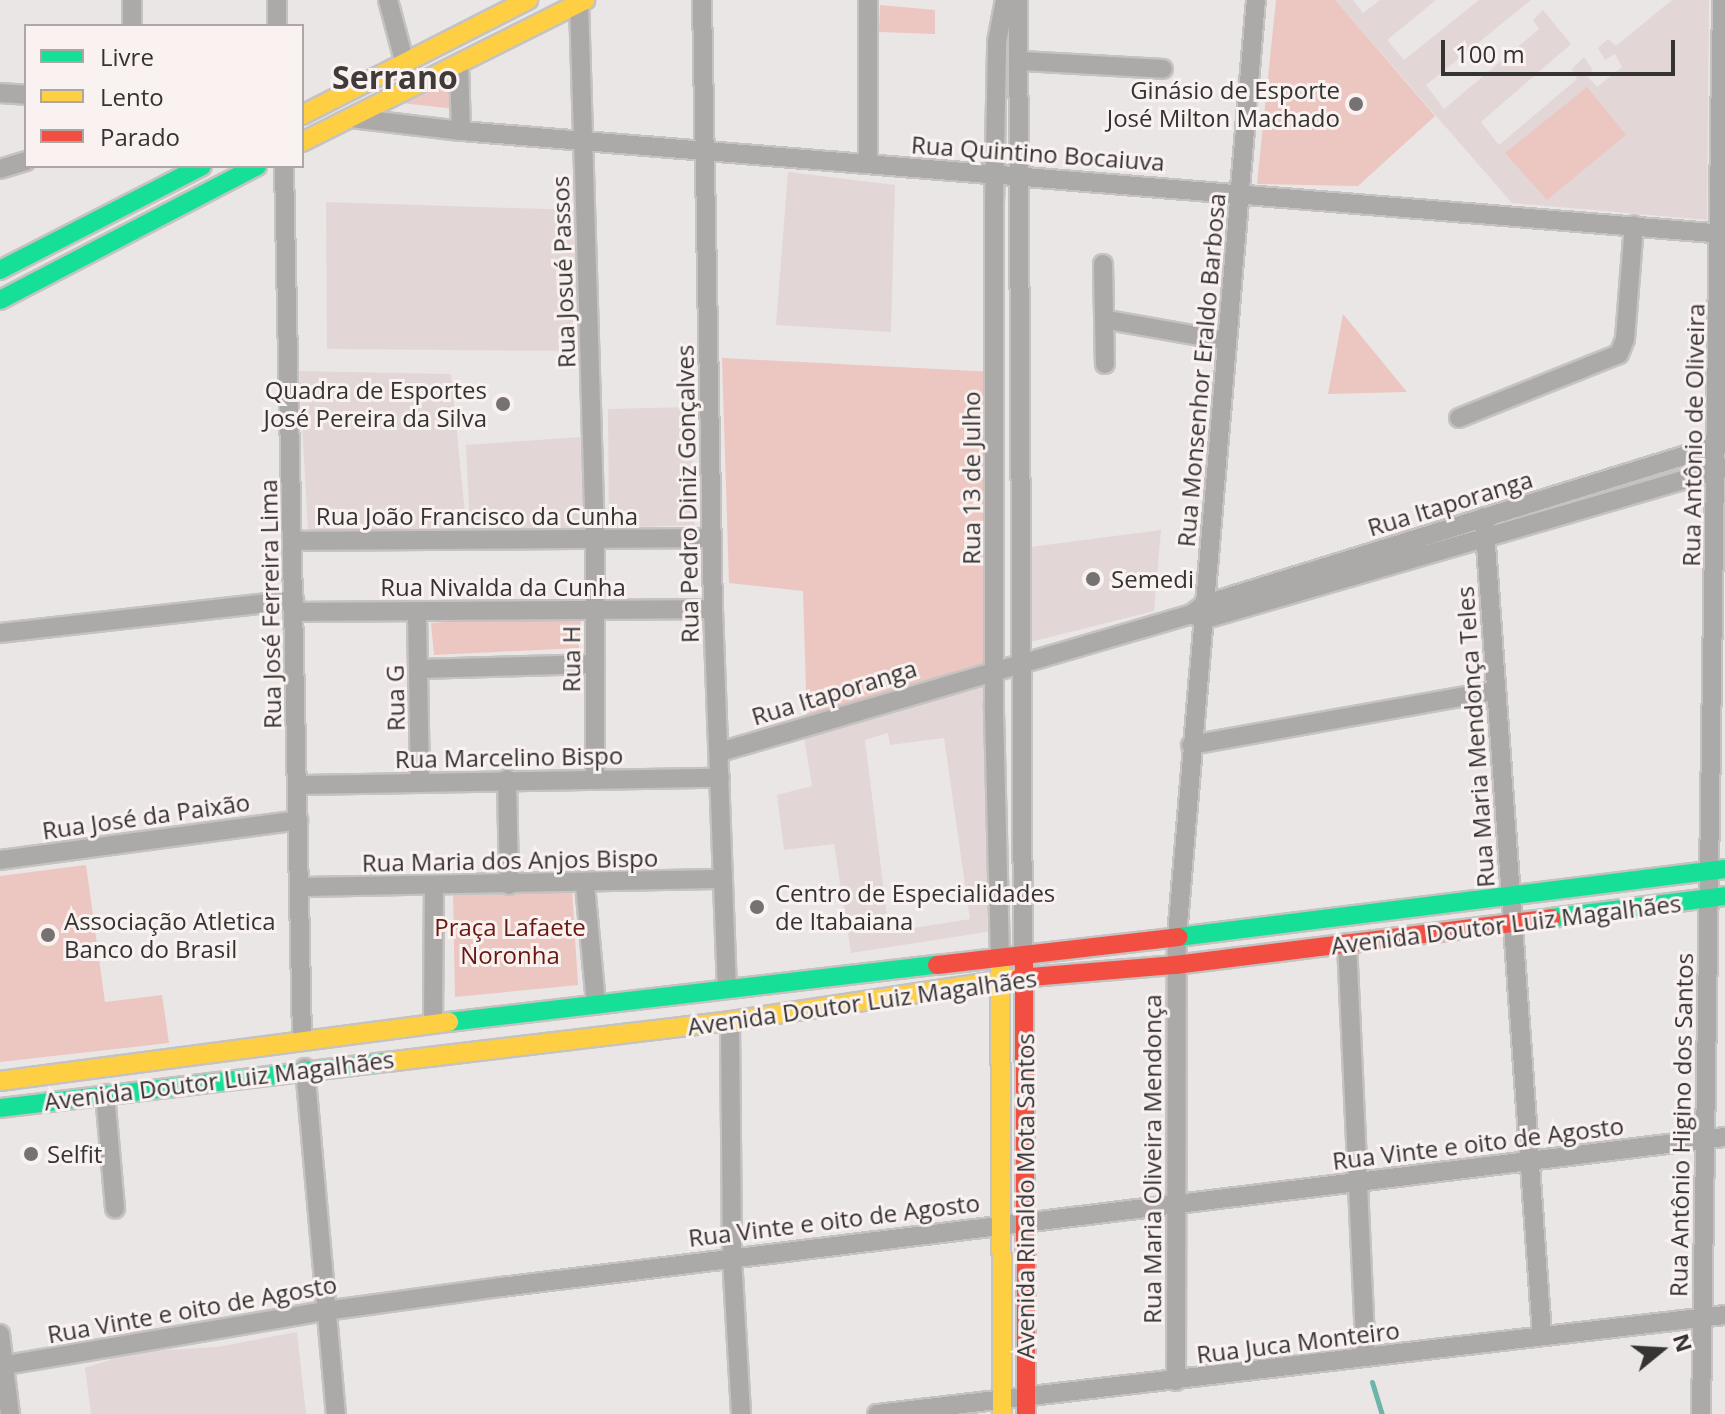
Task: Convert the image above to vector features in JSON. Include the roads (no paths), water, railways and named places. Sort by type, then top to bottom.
[{"type":"street","points":[[132,0],[132,24]]},
{"type":"street","points":[[277,0],[277,24]]},
{"type":"street","points":[[388,0],[405,64]]},
{"type":"street","points":[[304,114],[528,0]]},
{"type":"street","name":"Rua Pedro Diniz Gonçalves","points":[[702,0],[711,538],[720,752],[720,879],[727,986]]},
{"type":"street","points":[[868,0],[868,164]]},
{"type":"street","name":"Rua 13 de Julho","points":[[1000,957],[995,670],[994,175],[997,42],[1005,0]]},
{"type":"street","name":"Rua 13 de Julho","points":[[1018,0],[1022,61],[1020,662],[1023,956]]},
{"type":"street","name":"Rua Monsenhor Eraldo Barbosa","points":[[1177,936],[1199,613],[1242,193],[1256,0]]},
{"type":"street","points":[[304,141],[582,1]]},
{"type":"street","name":"Rua Josué Passos","points":[[582,1],[595,539]]},
{"type":"street","name":"Rua Antônio de Oliveira","points":[[1715,884],[1723,5]]},
{"type":"street","points":[[1022,61],[1163,69]]},
{"type":"street","points":[[459,64],[461,131]]},
{"type":"street","points":[[0,93],[24,95]]},
{"type":"street","name":"Rua Quintino Bocaiuva","points":[[348,118],[461,131],[704,148],[994,175],[1723,234]]},
{"type":"street","points":[[0,169],[24,162]]},
{"type":"street","points":[[0,270],[198,168]]},
{"type":"street","points":[[0,300],[253,168]]},
{"type":"street","name":"Rua José Ferreira Lima","points":[[284,168],[302,1041]]},
{"type":"street","points":[[1459,418],[1619,354],[1625,339],[1634,225]]},
{"type":"street","points":[[1103,264],[1108,320],[1105,364]]},
{"type":"street","points":[[1108,320],[1227,341]]},
{"type":"street","name":"Rua Itaporanga","points":[[1199,613],[1484,517],[1721,444]]},
{"type":"street","name":"Rua Itaporanga","points":[[720,752],[1020,662],[1486,538],[1721,469]]},
{"type":"street","name":"Rua Maria Mendonça Teles","points":[[1484,517],[1542,1335]]},
{"type":"street","name":"Rua João Francisco da Cunha","points":[[292,541],[711,538]]},
{"type":"street","name":"Rua H","points":[[595,539],[595,778]]},
{"type":"street","name":"Rua Nivalda da Cunha","points":[[0,633],[294,606],[417,613],[713,609]]},
{"type":"street","name":"Rua G","points":[[417,613],[420,783]]},
{"type":"street","points":[[419,669],[595,664]]},
{"type":"street","points":[[1191,745],[1495,691]]},
{"type":"street","name":"Rua Marcelino Bispo","points":[[298,785],[507,779],[720,778]]},
{"type":"street","points":[[507,779],[509,885]]},
{"type":"street","name":"Rua José da Paixão","points":[[0,860],[298,820]]},
{"type":"street","name":"Rua Maria dos Anjos Bispo","points":[[300,887],[585,885],[720,879]]},
{"type":"street","name":"Avenida Doutor Luiz Magalhães","points":[[0,1081],[727,986],[1023,956],[1511,897],[1715,884]]},
{"type":"street","name":"Avenida Doutor Luiz Magalhães","points":[[0,1108],[305,1068],[730,1021],[1000,980],[1175,965],[1512,923],[1715,884]]},
{"type":"street","name":"Rua Antônio Higino dos Santos","points":[[1701,1414],[1702,1318],[1716,1138],[1715,884]]},
{"type":"street","points":[[585,885],[596,1004]]},
{"type":"street","points":[[433,1024],[434,886]]},
{"type":"street","name":"Rua Maria Oliveira Mendonça","points":[[1176,1381],[1177,936]]},
{"type":"street","points":[[1347,943],[1361,1182],[1366,1357]]},
{"type":"street","name":"Avenida Rinaldo Mota Santos","points":[[1023,956],[1026,978],[1026,1406]]},
{"type":"street","name":"Avenida Rinaldo Mota Santos","points":[[1000,957],[1002,1406]]},
{"type":"street","points":[[727,986],[732,1257],[741,1414]]},
{"type":"street","points":[[305,1068],[336,1414]]},
{"type":"street","points":[[105,1094],[115,1209]]},
{"type":"street","name":"Rua Vinte e oito de Agosto","points":[[2,1366],[325,1311],[1175,1201],[1361,1182],[1716,1138]]},
{"type":"street","name":"Rua Juca Monteiro","points":[[877,1414],[1026,1406],[1176,1381],[1725,1315]]},
{"type":"street","points":[[0,1334],[10,1414]]},
{"type":"waterway","points":[[1372,1382],[1382,1414]]},
{"type":"place","name":"Ginásio de Esporte José Milton Machado","points":[[1356,104]]},
{"type":"place","name":"Quadra de Esportes José Pereira da Silva","points":[[503,404]]},
{"type":"place","name":"Semedi","points":[[1093,579]]},
{"type":"place","name":"Centro de Especialidades de Itabaiana","points":[[757,907]]},
{"type":"place","name":"Associação Atletica Banco do Brasil","points":[[48,935]]},
{"type":"place","name":"Selfit","points":[[31,1154]]},
{"type":"district","name":"Serrano","points":[[395,77]]},
{"type":"park label","name":"Praça Lafaete Noronha","points":[[510,941]]}]
